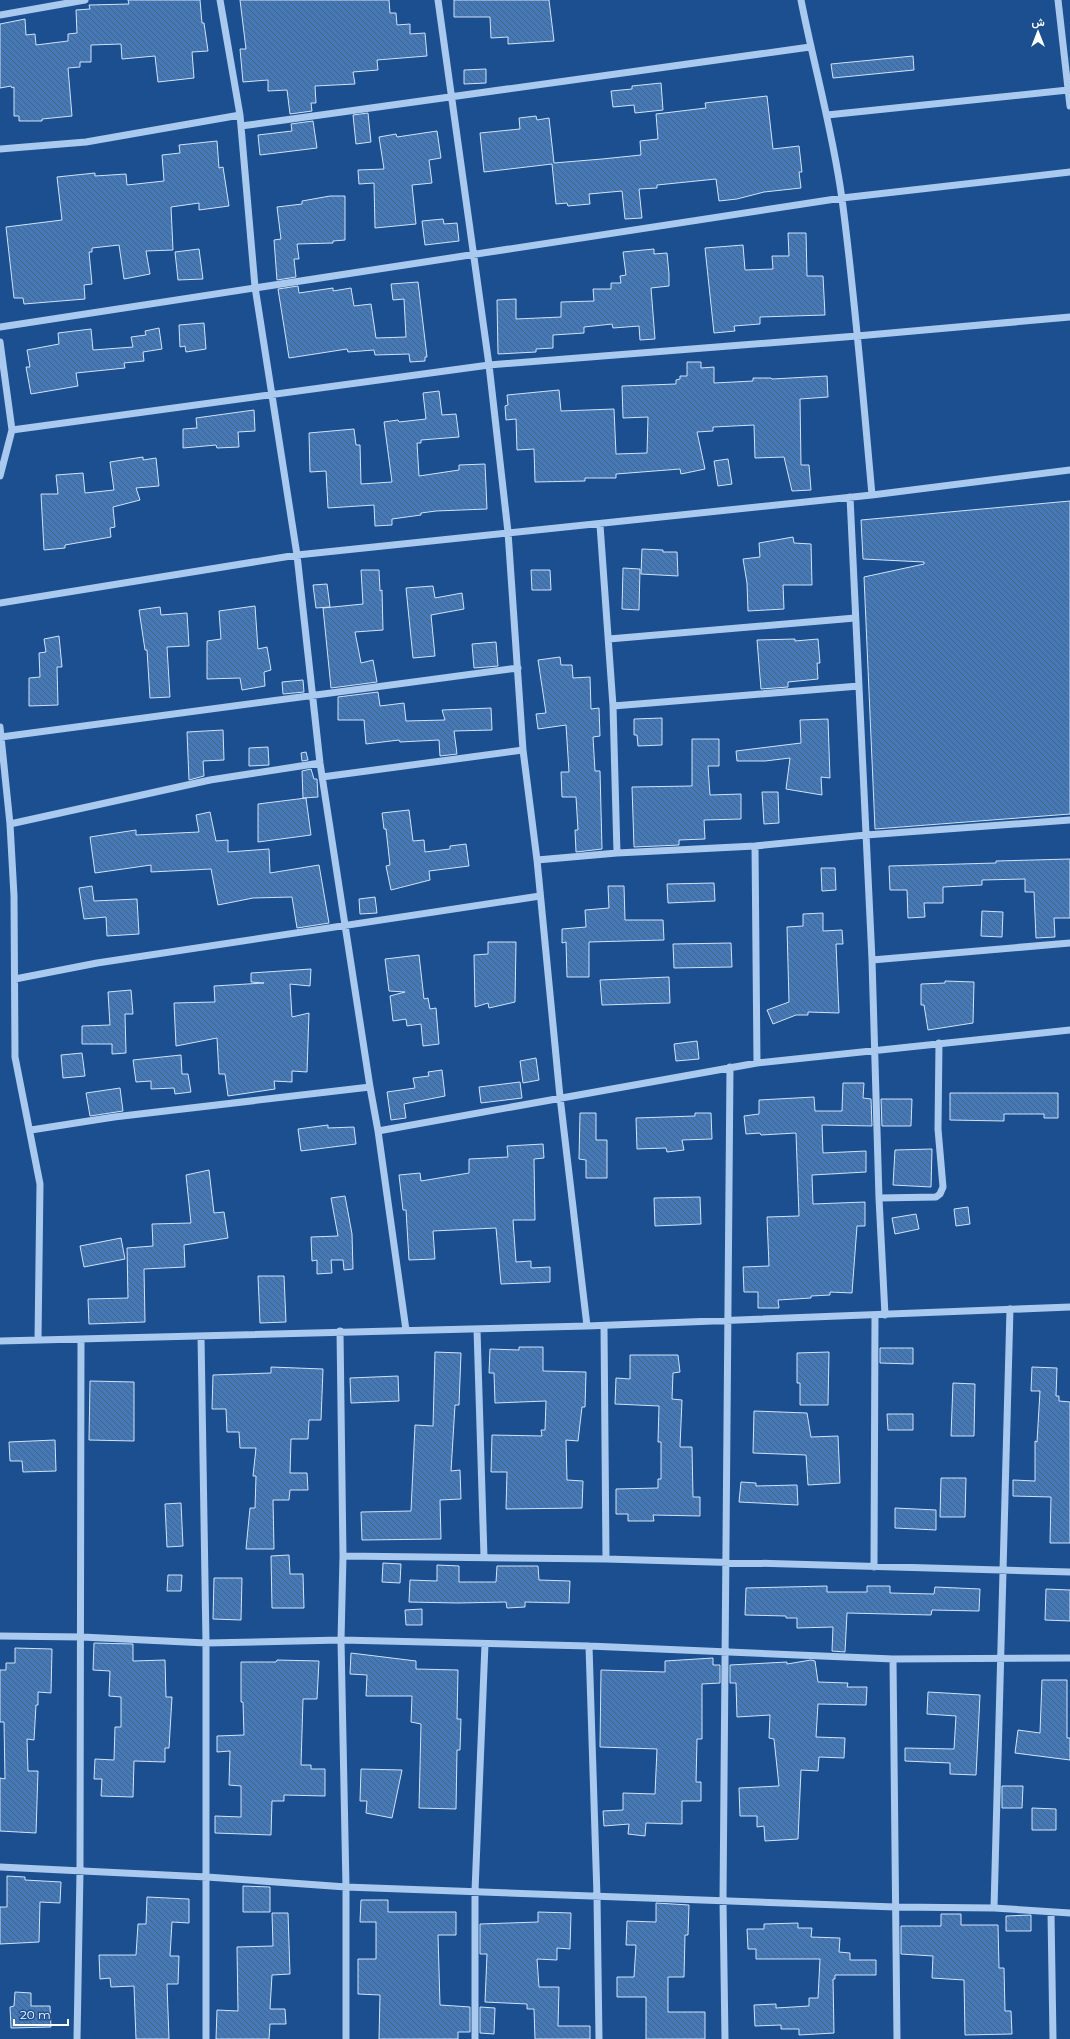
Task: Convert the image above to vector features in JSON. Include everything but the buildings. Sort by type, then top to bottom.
[{"type":"street","points":[[0,15],[85,0]]},
{"type":"street","points":[[220,0],[240,115],[255,288],[297,555],[320,763],[378,1131],[406,1330]]},
{"type":"street","points":[[438,0],[489,365],[508,532],[523,750],[537,860],[560,1097],[587,1326]]},
{"type":"street","points":[[801,0],[810,47],[827,115],[842,198],[872,495]]},
{"type":"street","points":[[1058,0],[1070,106]]},
{"type":"street","points":[[241,126],[810,47]]},
{"type":"street","points":[[827,115],[1068,90]]},
{"type":"street","points":[[0,150],[86,142],[240,115]]},
{"type":"street","points":[[0,327],[842,198],[1070,172]]},
{"type":"street","points":[[12,430],[489,365],[857,336],[1070,317]]},
{"type":"street","points":[[0,342],[12,430],[0,476]]},
{"type":"street","points":[[0,603],[102,588],[297,555],[508,532],[600,525],[872,495],[1070,470]]},
{"type":"street","points":[[850,497],[872,960],[879,1198],[885,1314]]},
{"type":"street","points":[[600,525],[613,706],[617,853]]},
{"type":"street","points":[[609,639],[855,618]]},
{"type":"street","points":[[1,737],[518,668]]},
{"type":"street","points":[[613,706],[858,686]]},
{"type":"street","points":[[0,727],[10,824],[14,896],[15,1057],[18,1081],[31,1130],[40,1184],[38,1340]]},
{"type":"street","points":[[322,777],[523,750]]},
{"type":"street","points":[[10,824],[181,786],[320,763]]},
{"type":"street","points":[[537,860],[617,853],[755,846],[1070,820]]},
{"type":"street","points":[[755,846],[757,1063]]},
{"type":"street","points":[[15,979],[97,963],[540,896]]},
{"type":"street","points":[[872,960],[1070,943]]},
{"type":"street","points":[[378,1131],[560,1097],[757,1063],[874,1049],[1070,1030]]},
{"type":"street","points":[[879,1198],[936,1197],[940,1194],[943,1187],[938,1129],[939,1043]]},
{"type":"street","points":[[725,2039],[723,1901],[730,1067]]},
{"type":"street","points":[[31,1130],[114,1117],[370,1087]]},
{"type":"street","points":[[0,1341],[604,1326],[729,1319],[1070,1307]]},
{"type":"street","points":[[994,1908],[1010,1309]]},
{"type":"street","points":[[874,1567],[875,1315]]},
{"type":"street","points":[[604,1326],[606,1559]]},
{"type":"street","points":[[477,1329],[484,1557]]},
{"type":"street","points":[[340,1332],[343,1556],[341,1640],[346,1887],[346,2039]]},
{"type":"street","points":[[201,1336],[206,1643],[206,2039]]},
{"type":"street","points":[[77,2039],[82,1637],[81,1340]]},
{"type":"street","points":[[343,1556],[606,1559],[1070,1572]]},
{"type":"street","points":[[0,1636],[82,1637],[206,1643],[341,1640],[589,1646],[893,1659],[1070,1658]]},
{"type":"street","points":[[475,2039],[475,1890],[485,1644]]},
{"type":"street","points":[[589,1646],[597,1896],[599,2039]]},
{"type":"street","points":[[893,1659],[897,2039]]},
{"type":"street","points":[[0,1868],[207,1877],[346,1887],[475,1890],[895,1908],[994,1908],[1051,1913],[1070,1913]]},
{"type":"street","points":[[1051,1913],[1053,2039]]}]
